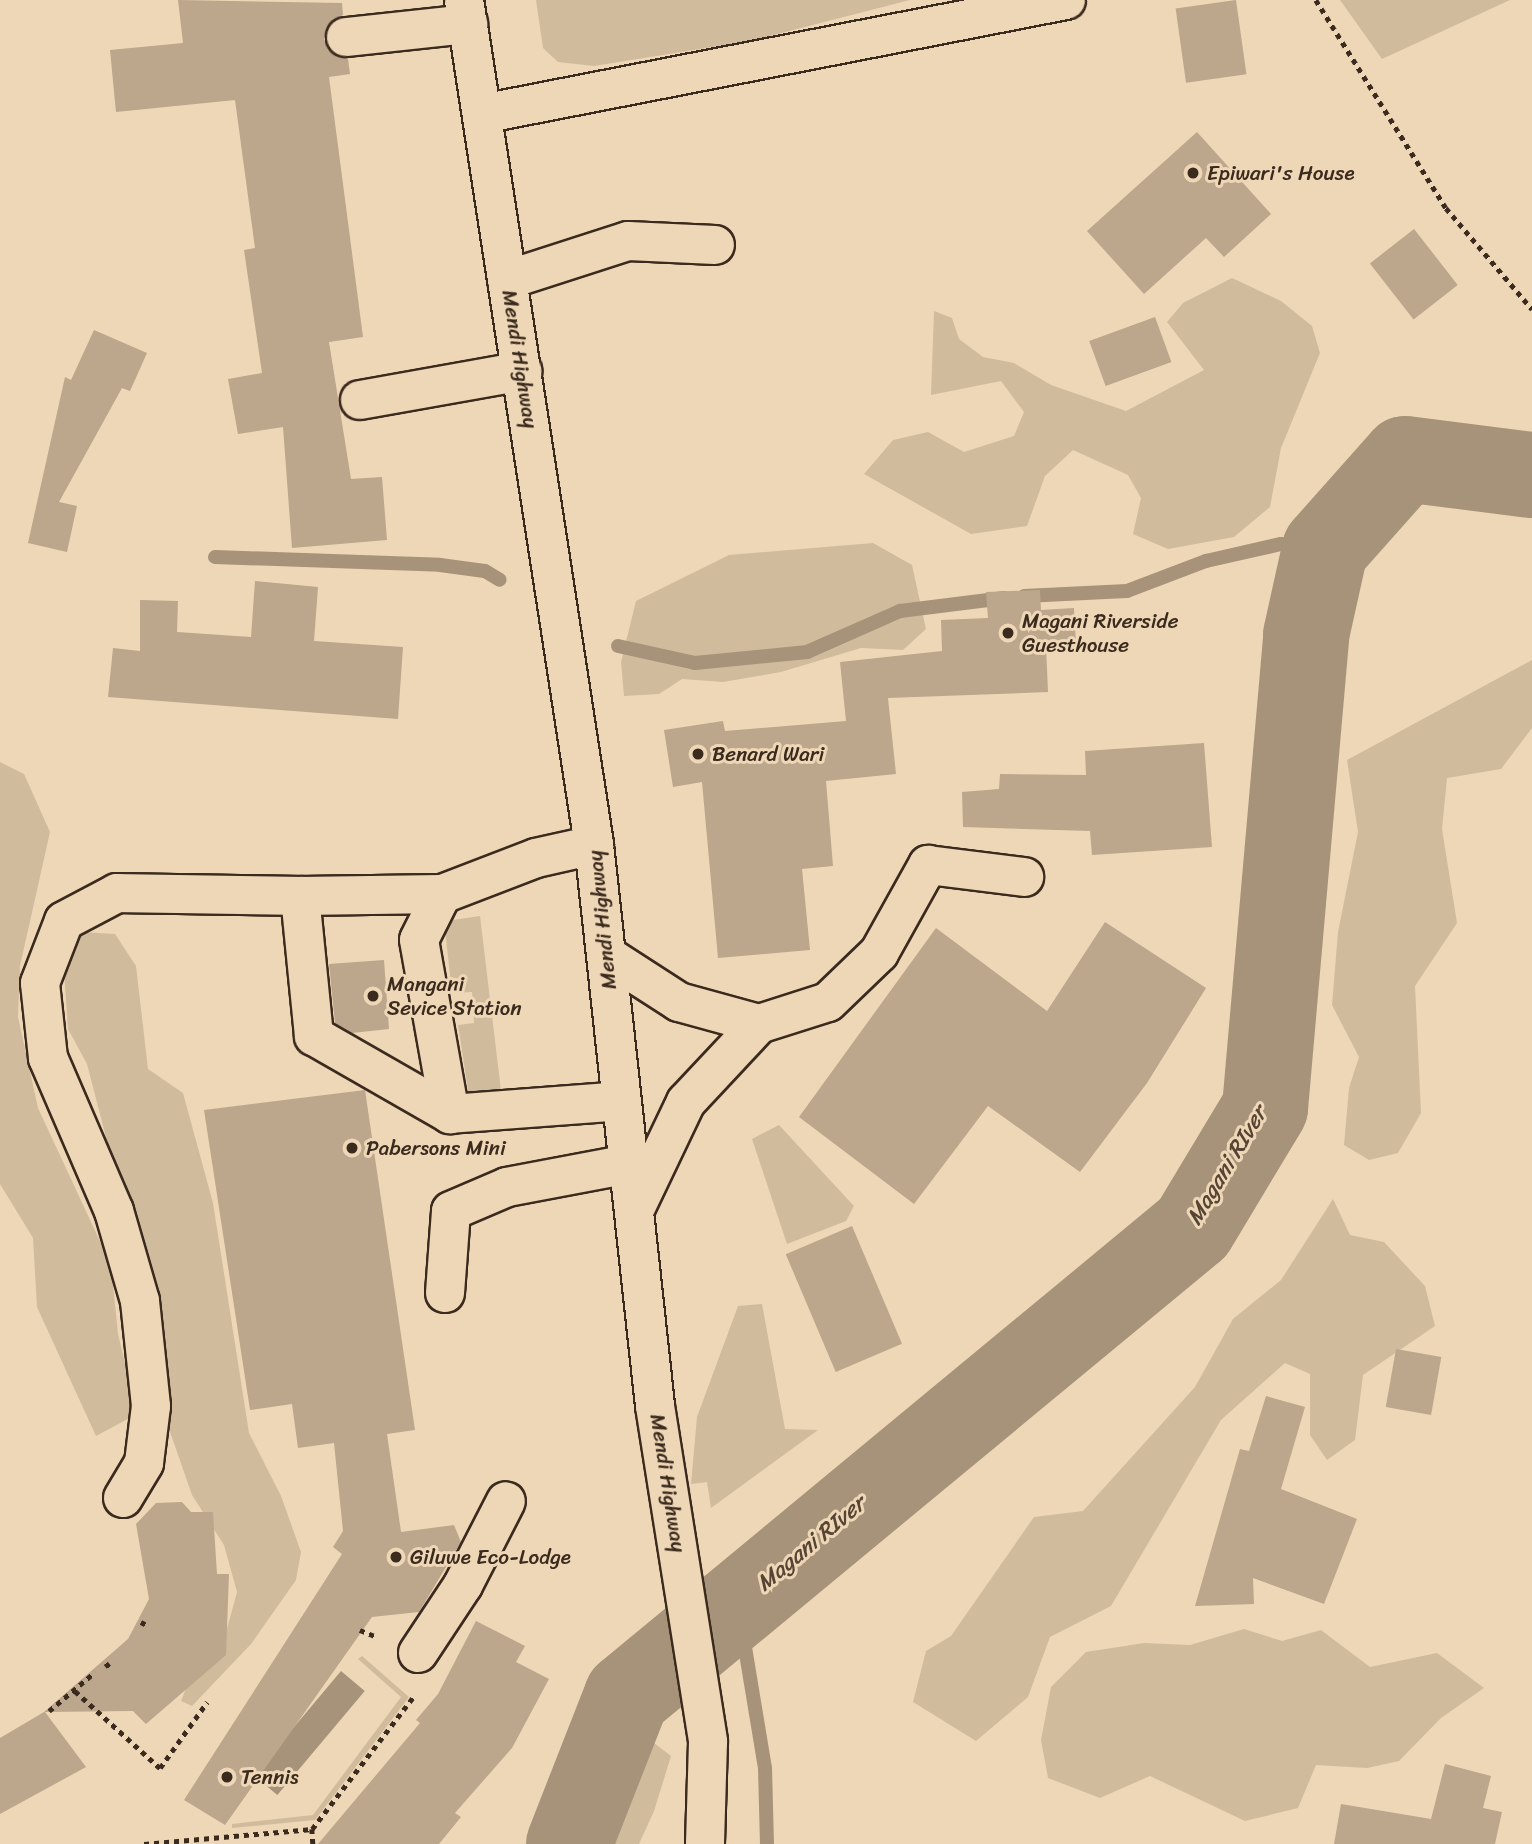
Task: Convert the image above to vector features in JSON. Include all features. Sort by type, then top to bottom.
[{"type":"main road","points":[[482,114],[1066,0]]},
{"type":"main road","points":[[346,37],[466,12]]},
{"type":"main road","name":"Mendi Highway","points":[[466,12],[594,845],[621,1101],[668,1483],[708,1742],[705,1844]]},
{"type":"main road","points":[[508,280],[628,240],[716,245]]},
{"type":"main road","points":[[360,400],[522,371]]},
{"type":"main road","points":[[123,1497],[144,1463],[151,1406],[140,1301],[114,1211],[48,1058],[40,983],[64,922],[117,893],[300,897],[442,894],[536,858],[594,845]]},
{"type":"main road","points":[[634,1211],[686,1102],[759,1024],[828,1002],[879,953],[928,865],[1024,877]]},
{"type":"main road","points":[[442,894],[419,940],[450,1114]]},
{"type":"main road","points":[[300,897],[314,1036],[450,1114],[621,1101]]},
{"type":"main road","points":[[606,955],[679,1002],[759,1024]]},
{"type":"main road","points":[[445,1293],[451,1210],[508,1187],[629,1164]]},
{"type":"main road","points":[[418,1653],[463,1585],[506,1501]]},
{"type":"path","points":[[1316,0],[1446,208],[1532,309]]},
{"type":"path","points":[[313,1844],[312,1829],[415,1700],[418,1653]]},
{"type":"path","points":[[106,1663],[110,1668]]},
{"type":"path","points":[[49,1711],[95,1672]]},
{"type":"path","points":[[75,1691],[160,1768],[207,1702]]},
{"type":"path","points":[[144,1844],[312,1829]]},
{"type":"shaded area","points":[[536,0],[910,0],[750,41],[594,66],[558,62],[543,48]]},
{"type":"shaded area","points":[[1340,0],[1510,0],[1382,59]]},
{"type":"shaded area","points":[[1232,278],[1281,301],[1312,326],[1320,353],[1281,448],[1270,507],[1234,537],[1168,549],[1133,534],[1141,498],[1128,475],[1073,450],[1045,476],[1027,526],[971,534],[864,474],[893,440],[928,432],[964,452],[1014,436],[1024,412],[1001,381],[931,395],[934,311],[952,318],[959,339],[983,357],[1014,363],[1051,385],[1126,411],[1204,370],[1167,322],[1183,303]]},
{"type":"shaded area","points":[[873,543],[912,565],[926,629],[903,650],[861,648],[781,672],[723,682],[682,679],[659,694],[624,696],[621,662],[636,601],[729,555]]},
{"type":"shaded area","points":[[1532,660],[1532,728],[1501,769],[1447,778],[1442,829],[1457,923],[1415,986],[1421,1113],[1398,1153],[1369,1160],[1344,1145],[1349,1088],[1359,1057],[1332,1005],[1338,932],[1358,832],[1347,760]]},
{"type":"shaded area","points":[[0,762],[24,774],[50,832],[20,966],[18,1017],[38,1108],[111,1265],[118,1334],[137,1414],[96,1436],[37,1307],[33,1238],[0,1184]]},
{"type":"shaded area","points":[[480,916],[502,1099],[469,1096],[458,1025],[474,1023],[472,992],[452,993],[445,929],[453,920]]},
{"type":"shaded area","points":[[83,932],[115,934],[136,966],[148,1069],[183,1093],[213,1203],[249,1433],[281,1496],[301,1552],[296,1580],[251,1644],[192,1706],[181,1701],[187,1686],[224,1640],[237,1592],[224,1545],[192,1495],[169,1429],[161,1349],[87,1064],[68,1029],[64,971]]},
{"type":"shaded area","points":[[779,1125],[854,1206],[846,1221],[787,1244],[752,1139]]},
{"type":"shaded area","points":[[1333,1199],[1350,1235],[1384,1242],[1425,1286],[1435,1326],[1363,1375],[1355,1440],[1327,1460],[1310,1435],[1310,1374],[1285,1363],[1221,1420],[1111,1606],[1050,1637],[1028,1697],[976,1741],[913,1702],[926,1651],[951,1636],[1034,1517],[1083,1511],[1195,1387],[1233,1319],[1281,1280]]},
{"type":"shaded area","points":[[762,1304],[785,1429],[818,1430],[711,1508],[707,1482],[691,1484],[697,1417],[738,1306]]},
{"type":"shaded area","points":[[1244,1629],[1282,1641],[1321,1630],[1370,1667],[1437,1653],[1484,1688],[1441,1718],[1399,1761],[1367,1768],[1316,1765],[1298,1808],[1245,1821],[1150,1776],[1100,1798],[1048,1778],[1041,1740],[1051,1687],[1086,1652],[1144,1643],[1190,1645]]},
{"type":"shaded area","points":[[362,1656],[409,1697],[315,1820],[232,1828],[232,1824],[313,1815],[401,1697],[358,1659]]},
{"type":"shaded area","points":[[341,1671],[365,1691],[277,1795],[254,1775]]},
{"type":"shaded area","points":[[654,1743],[671,1756],[654,1811],[639,1844],[609,1844]]},
{"type":"building","points":[[178,0],[342,3],[343,15],[333,20],[324,39],[329,50],[348,59],[350,74],[329,77],[363,337],[329,342],[351,479],[382,477],[387,540],[292,548],[283,427],[238,434],[228,379],[262,373],[244,250],[255,248],[235,100],[116,112],[110,50],[183,43]]},
{"type":"building","points":[[1236,0],[1246,74],[1186,83],[1176,8]]},
{"type":"building","name":"Epiwari's House","points":[[1197,132],[1271,214],[1224,257],[1206,238],[1144,294],[1087,231]]},
{"type":"building","points":[[1414,229],[1458,285],[1414,319],[1370,263]]},
{"type":"building","points":[[1155,317],[1171,362],[1106,386],[1089,341]]},
{"type":"building","points":[[94,330],[147,353],[130,391],[122,388],[59,502],[77,506],[67,552],[28,543],[65,377],[71,380]]},
{"type":"building","points":[[255,581],[318,587],[314,641],[403,647],[398,719],[108,697],[113,648],[140,651],[140,600],[178,601],[177,632],[251,637]]},
{"type":"building","points":[[1040,590],[1041,610],[1074,608],[1076,646],[1046,646],[1048,692],[888,698],[896,774],[826,781],[833,866],[802,869],[810,950],[718,958],[702,782],[673,787],[664,730],[723,721],[725,731],[846,721],[840,662],[942,651],[941,620],[988,618],[986,592]]},
{"type":"building","points":[[1204,743],[1212,847],[1092,855],[1090,831],[963,827],[962,792],[999,789],[1000,774],[1086,775],[1085,751]]},
{"type":"building","points":[[1105,922],[1206,988],[1147,1083],[1080,1172],[988,1106],[914,1204],[799,1117],[936,928],[1047,1011]]},
{"type":"building","points":[[384,960],[389,1029],[352,1033],[335,1023],[329,964]]},
{"type":"building","points":[[365,1090],[415,1430],[387,1434],[401,1532],[454,1525],[461,1542],[419,1612],[372,1617],[225,1825],[184,1800],[342,1554],[333,1547],[343,1531],[334,1443],[298,1448],[292,1404],[250,1410],[204,1110]]},
{"type":"building","points":[[852,1226],[902,1344],[836,1372],[786,1254]]},
{"type":"building","points":[[1396,1349],[1441,1357],[1431,1415],[1386,1407]]},
{"type":"building","points":[[1266,1396],[1305,1407],[1281,1489],[1357,1519],[1324,1604],[1253,1578],[1254,1604],[1195,1606],[1240,1449],[1249,1451]]},
{"type":"building","points":[[182,1502],[191,1512],[213,1512],[217,1574],[229,1574],[226,1655],[146,1724],[133,1711],[45,1712],[86,1767],[0,1814],[0,1738],[44,1712],[128,1639],[149,1599],[136,1524],[156,1503]]},
{"type":"building","points":[[476,1621],[525,1646],[516,1662],[549,1679],[512,1748],[455,1813],[461,1817],[439,1844],[318,1844],[420,1723],[416,1720],[438,1694]]},
{"type":"building","points":[[1445,1764],[1491,1776],[1483,1808],[1502,1812],[1495,1844],[1334,1844],[1341,1804],[1431,1819]]},
{"type":"waterway","name":"Magani RIver","points":[[569,1844],[627,1696],[1193,1228],[1265,1108],[1306,635],[1325,549],[1405,459],[1532,475]]},
{"type":"waterway","points":[[1024,596],[1127,591],[1206,561],[1281,544],[1325,549]]},
{"type":"waterway","points":[[215,557],[440,565],[485,571],[500,580]]},
{"type":"waterway","points":[[618,646],[695,663],[807,652],[900,611],[1004,598]]},
{"type":"waterway","points":[[738,1605],[765,1768],[767,1844]]},
{"type":"place","name":"Epiwari's House","points":[[1193,173]]},
{"type":"place","name":"Magani Riverside Guesthouse","points":[[1008,633]]},
{"type":"place","name":"Benard Wari","points":[[698,754]]},
{"type":"place","name":"Mangani Sevice Station","points":[[373,996]]},
{"type":"place","name":"Pabersons Mini","points":[[352,1148]]},
{"type":"place","name":"Giluwe Eco-Lodge","points":[[396,1557]]},
{"type":"place","name":"Tennis","points":[[227,1777]]}]
